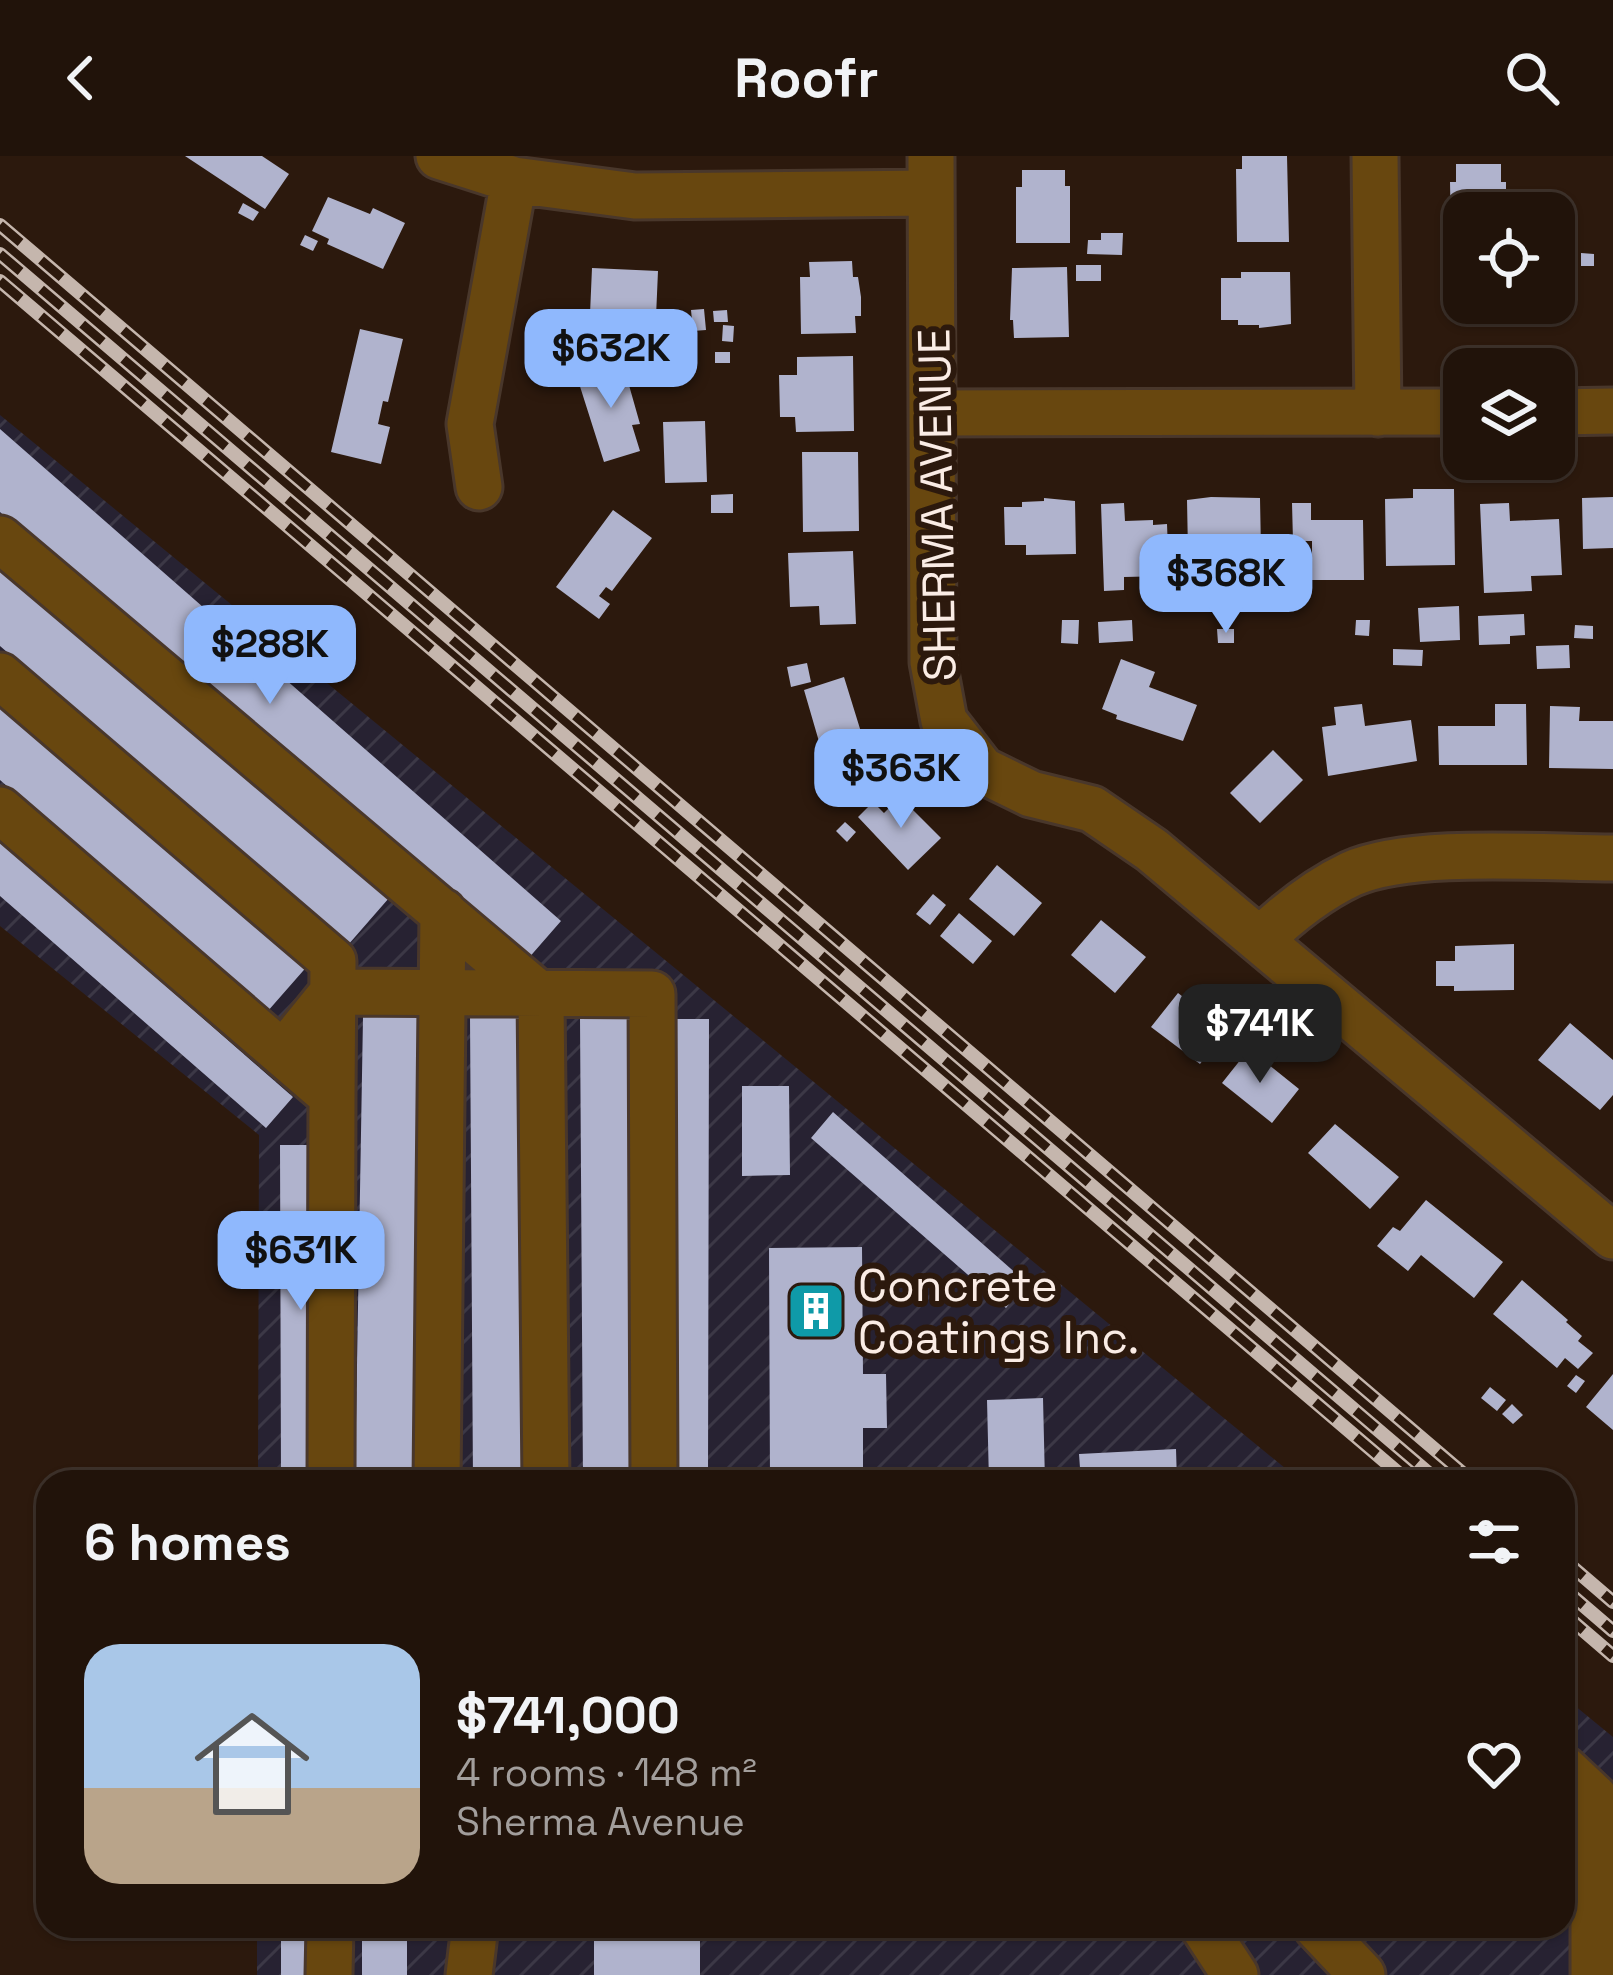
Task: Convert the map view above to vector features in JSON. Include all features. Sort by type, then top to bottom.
[{"type":"street","points":[[439,156],[514,180],[635,196],[931,175]]},
{"type":"street","points":[[1375,156],[1378,413]]},
{"type":"street","name":"SHERMA AVENUE","points":[[931,175],[933,662],[944,721],[982,770],[1031,794],[1092,809],[1152,850],[1613,1236]]},
{"type":"street","points":[[479,487],[470,424],[514,180]]},
{"type":"street","points":[[1575,412],[1613,411]]},
{"type":"street","points":[[934,413],[1443,412]]},
{"type":"street","points":[[0,539],[542,996],[546,1470]]},
{"type":"street","points":[[0,676],[333,961],[331,1470]]},
{"type":"street","points":[[0,810],[332,1096]]},
{"type":"street","points":[[1260,940],[1288,913],[1353,873],[1394,863],[1613,858]]},
{"type":"street","points":[[437,1470],[443,913]]},
{"type":"street","points":[[333,992],[652,994],[654,1470]]},
{"type":"street","points":[[284,1054],[333,992]]},
{"type":"street","points":[[1575,1779],[1594,1797],[1594,1975]]},
{"type":"street","points":[[329,1975],[330,1938]]},
{"type":"street","points":[[469,1975],[474,1938]]},
{"type":"street","points":[[1211,1938],[1235,1975]]},
{"type":"street","points":[[1327,1938],[1362,1975]]},
{"type":"shaded area","points":[[0,415],[1287,1470],[258,1470],[259,1135],[0,926]]},
{"type":"shaded area","points":[[1575,1706],[1613,1737],[1613,1975],[257,1975],[257,1938],[1575,1938]]},
{"type":"building","points":[[185,156],[262,156],[289,174],[265,209]]},
{"type":"building","points":[[1242,156],[1287,156],[1289,242],[1237,242],[1236,169],[1242,169]]},
{"type":"building","points":[[1456,164],[1501,164],[1506,192],[1450,192],[1450,182],[1456,182]]},
{"type":"building","points":[[1022,170],[1065,170],[1065,186],[1070,186],[1070,243],[1016,243],[1016,187],[1022,187]]},
{"type":"building","points":[[328,197],[370,214],[373,208],[405,223],[383,269],[327,244],[329,239],[312,231]]},
{"type":"building","points":[[243,203],[259,212],[253,221],[238,213]]},
{"type":"building","points":[[1101,233],[1123,233],[1122,255],[1087,254],[1088,240],[1101,240]]},
{"type":"building","points":[[305,235],[318,241],[313,251],[300,245]]},
{"type":"building","points":[[1581,253],[1594,254],[1594,266],[1581,266]]},
{"type":"building","points":[[852,261],[861,297],[856,333],[801,334],[800,277],[810,277],[809,262]]},
{"type":"building","points":[[1076,265],[1101,265],[1101,281],[1076,281]]},
{"type":"building","points":[[1067,267],[1069,337],[1014,338],[1012,268]]},
{"type":"building","points":[[592,268],[658,271],[656,317],[590,314]]},
{"type":"building","points":[[1241,272],[1290,272],[1291,324],[1259,328],[1221,320],[1221,278],[1241,278]]},
{"type":"building","points":[[704,309],[706,330],[693,331],[691,310]]},
{"type":"building","points":[[727,310],[728,322],[714,322],[713,311]]},
{"type":"building","points":[[723,325],[734,326],[733,342],[722,341]]},
{"type":"building","points":[[360,329],[403,339],[378,424],[390,427],[381,464],[331,452]]},
{"type":"building","points":[[599,352],[603,367],[583,373],[579,358]]},
{"type":"building","points":[[715,352],[730,352],[730,363],[715,363]]},
{"type":"building","points":[[853,356],[854,431],[796,432],[795,417],[780,417],[779,375],[797,375],[797,357]]},
{"type":"building","points":[[623,364],[640,424],[632,425],[640,451],[604,462],[577,377]]},
{"type":"building","points":[[705,421],[707,482],[665,483],[663,422]]},
{"type":"building","points":[[0,429],[561,921],[520,968],[0,512]]},
{"type":"building","points":[[802,452],[858,452],[859,531],[803,532]]},
{"type":"building","points":[[1413,489],[1454,489],[1455,565],[1386,566],[1385,499],[1413,498]]},
{"type":"building","points":[[733,494],[733,513],[711,513],[711,495]]},
{"type":"building","points":[[1613,497],[1613,548],[1583,549],[1582,498]]},
{"type":"building","points":[[1260,498],[1261,551],[1188,552],[1187,500]]},
{"type":"building","points":[[1075,501],[1076,554],[1026,555],[1026,545],[1005,545],[1004,507],[1022,507],[1022,502]]},
{"type":"building","points":[[1124,503],[1125,521],[1167,524],[1169,576],[1124,577],[1124,590],[1104,591],[1101,504]]},
{"type":"building","points":[[1292,503],[1311,503],[1311,520],[1363,520],[1364,580],[1312,580],[1312,541],[1293,541]]},
{"type":"building","points":[[1509,503],[1510,521],[1559,519],[1562,575],[1531,576],[1532,591],[1484,593],[1480,504]]},
{"type":"building","points":[[613,510],[652,538],[612,591],[606,587],[599,596],[610,604],[599,619],[556,587]]},
{"type":"building","points":[[853,551],[856,624],[820,625],[819,606],[790,607],[788,553]]},
{"type":"building","points":[[0,564],[389,898],[348,945],[0,646]]},
{"type":"building","points":[[1459,606],[1460,640],[1420,642],[1418,608]]},
{"type":"building","points":[[1524,614],[1525,635],[1510,636],[1510,644],[1479,645],[1478,616]]},
{"type":"building","points":[[1062,620],[1079,620],[1078,644],[1061,643]]},
{"type":"building","points":[[1132,620],[1133,641],[1099,643],[1098,622]]},
{"type":"building","points":[[1356,620],[1370,620],[1369,636],[1355,635]]},
{"type":"building","points":[[1575,625],[1593,626],[1593,639],[1574,638]]},
{"type":"building","points":[[1217,629],[1234,629],[1234,643],[1218,643]]},
{"type":"building","points":[[1569,645],[1570,668],[1537,669],[1536,646]]},
{"type":"building","points":[[1393,649],[1423,650],[1422,666],[1393,665]]},
{"type":"building","points":[[1121,659],[1155,672],[1149,687],[1197,705],[1183,741],[1116,719],[1117,715],[1102,709]]},
{"type":"building","points":[[807,663],[811,682],[791,687],[787,667]]},
{"type":"building","points":[[844,677],[861,732],[820,745],[804,690]]},
{"type":"building","points":[[0,693],[310,963],[267,1012],[0,780]]},
{"type":"building","points":[[1362,704],[1365,726],[1411,720],[1417,761],[1328,776],[1322,727],[1336,725],[1334,707]]},
{"type":"building","points":[[1495,704],[1526,704],[1527,765],[1439,765],[1438,726],[1495,726]]},
{"type":"building","points":[[1550,706],[1580,707],[1579,721],[1613,721],[1613,769],[1549,768]]},
{"type":"building","points":[[1273,750],[1303,780],[1260,823],[1230,793]]},
{"type":"building","points":[[900,797],[941,838],[908,870],[858,817],[873,802],[884,813]]},
{"type":"building","points":[[845,822],[856,832],[847,842],[836,831]]},
{"type":"building","points":[[0,831],[36,862],[31,868],[293,1097],[266,1128],[0,896]]},
{"type":"building","points":[[997,865],[1042,903],[1014,936],[969,899]]},
{"type":"building","points":[[933,894],[946,905],[930,925],[916,914]]},
{"type":"building","points":[[959,913],[992,941],[973,964],[940,936]]},
{"type":"building","points":[[1101,920],[1146,957],[1115,993],[1071,955]]},
{"type":"building","points":[[1514,944],[1514,990],[1454,991],[1454,986],[1436,986],[1436,961],[1455,961],[1455,946]]},
{"type":"building","points":[[1178,993],[1226,1030],[1200,1064],[1151,1027]]},
{"type":"building","points":[[530,1016],[533,1470],[473,1470],[470,1017]]},
{"type":"building","points":[[363,1017],[427,1017],[419,1470],[355,1470]]},
{"type":"building","points":[[580,1018],[641,1018],[644,1470],[583,1470]]},
{"type":"building","points":[[674,1019],[709,1019],[708,1470],[674,1470]]},
{"type":"building","points":[[1570,1023],[1613,1060],[1613,1095],[1600,1110],[1538,1060]]},
{"type":"building","points":[[1249,1049],[1299,1089],[1272,1123],[1222,1083]]},
{"type":"building","points":[[742,1086],[789,1086],[790,1175],[742,1176]]},
{"type":"building","points":[[833,1112],[1027,1283],[1006,1308],[811,1138]]},
{"type":"building","points":[[1335,1124],[1399,1177],[1370,1209],[1308,1153]]},
{"type":"building","points":[[280,1145],[321,1145],[321,1470],[281,1470]]},
{"type":"building","points":[[1426,1200],[1503,1262],[1474,1298],[1421,1255],[1408,1271],[1377,1246],[1393,1227],[1400,1231]]},
{"type":"building","name":"Concrete Coatings Inc.","points":[[862,1247],[863,1374],[886,1374],[887,1428],[863,1428],[863,1470],[770,1470],[769,1248]]},
{"type":"building","points":[[1522,1280],[1568,1320],[1582,1336],[1578,1341],[1593,1353],[1578,1369],[1565,1358],[1557,1368],[1493,1314]]},
{"type":"building","points":[[1613,1374],[1613,1430],[1586,1407]]},
{"type":"building","points":[[1576,1375],[1585,1381],[1576,1393],[1567,1386]]},
{"type":"building","points":[[1490,1387],[1506,1400],[1497,1411],[1481,1398]]},
{"type":"building","points":[[1043,1398],[1045,1470],[989,1470],[987,1400]]},
{"type":"building","points":[[1512,1404],[1523,1415],[1513,1424],[1502,1414]]},
{"type":"building","points":[[1176,1449],[1177,1470],[1080,1470],[1079,1454]]},
{"type":"building","points":[[281,1938],[321,1938],[321,1975],[281,1975]]},
{"type":"building","points":[[362,1938],[407,1938],[407,1975],[362,1975]]},
{"type":"building","points":[[594,1938],[700,1938],[700,1975],[594,1975]]},
{"type":"railway","points":[[0,225],[1459,1470]]},
{"type":"railway","points":[[0,254],[1425,1470]]},
{"type":"railway","points":[[0,281],[1395,1470]]},
{"type":"railway","points":[[1575,1569],[1613,1602]]},
{"type":"railway","points":[[1575,1598],[1613,1631]]},
{"type":"railway","points":[[1575,1623],[1613,1656]]},
{"type":"place","name":"Concrete Coatings Inc.","points":[[816,1311]]}]
